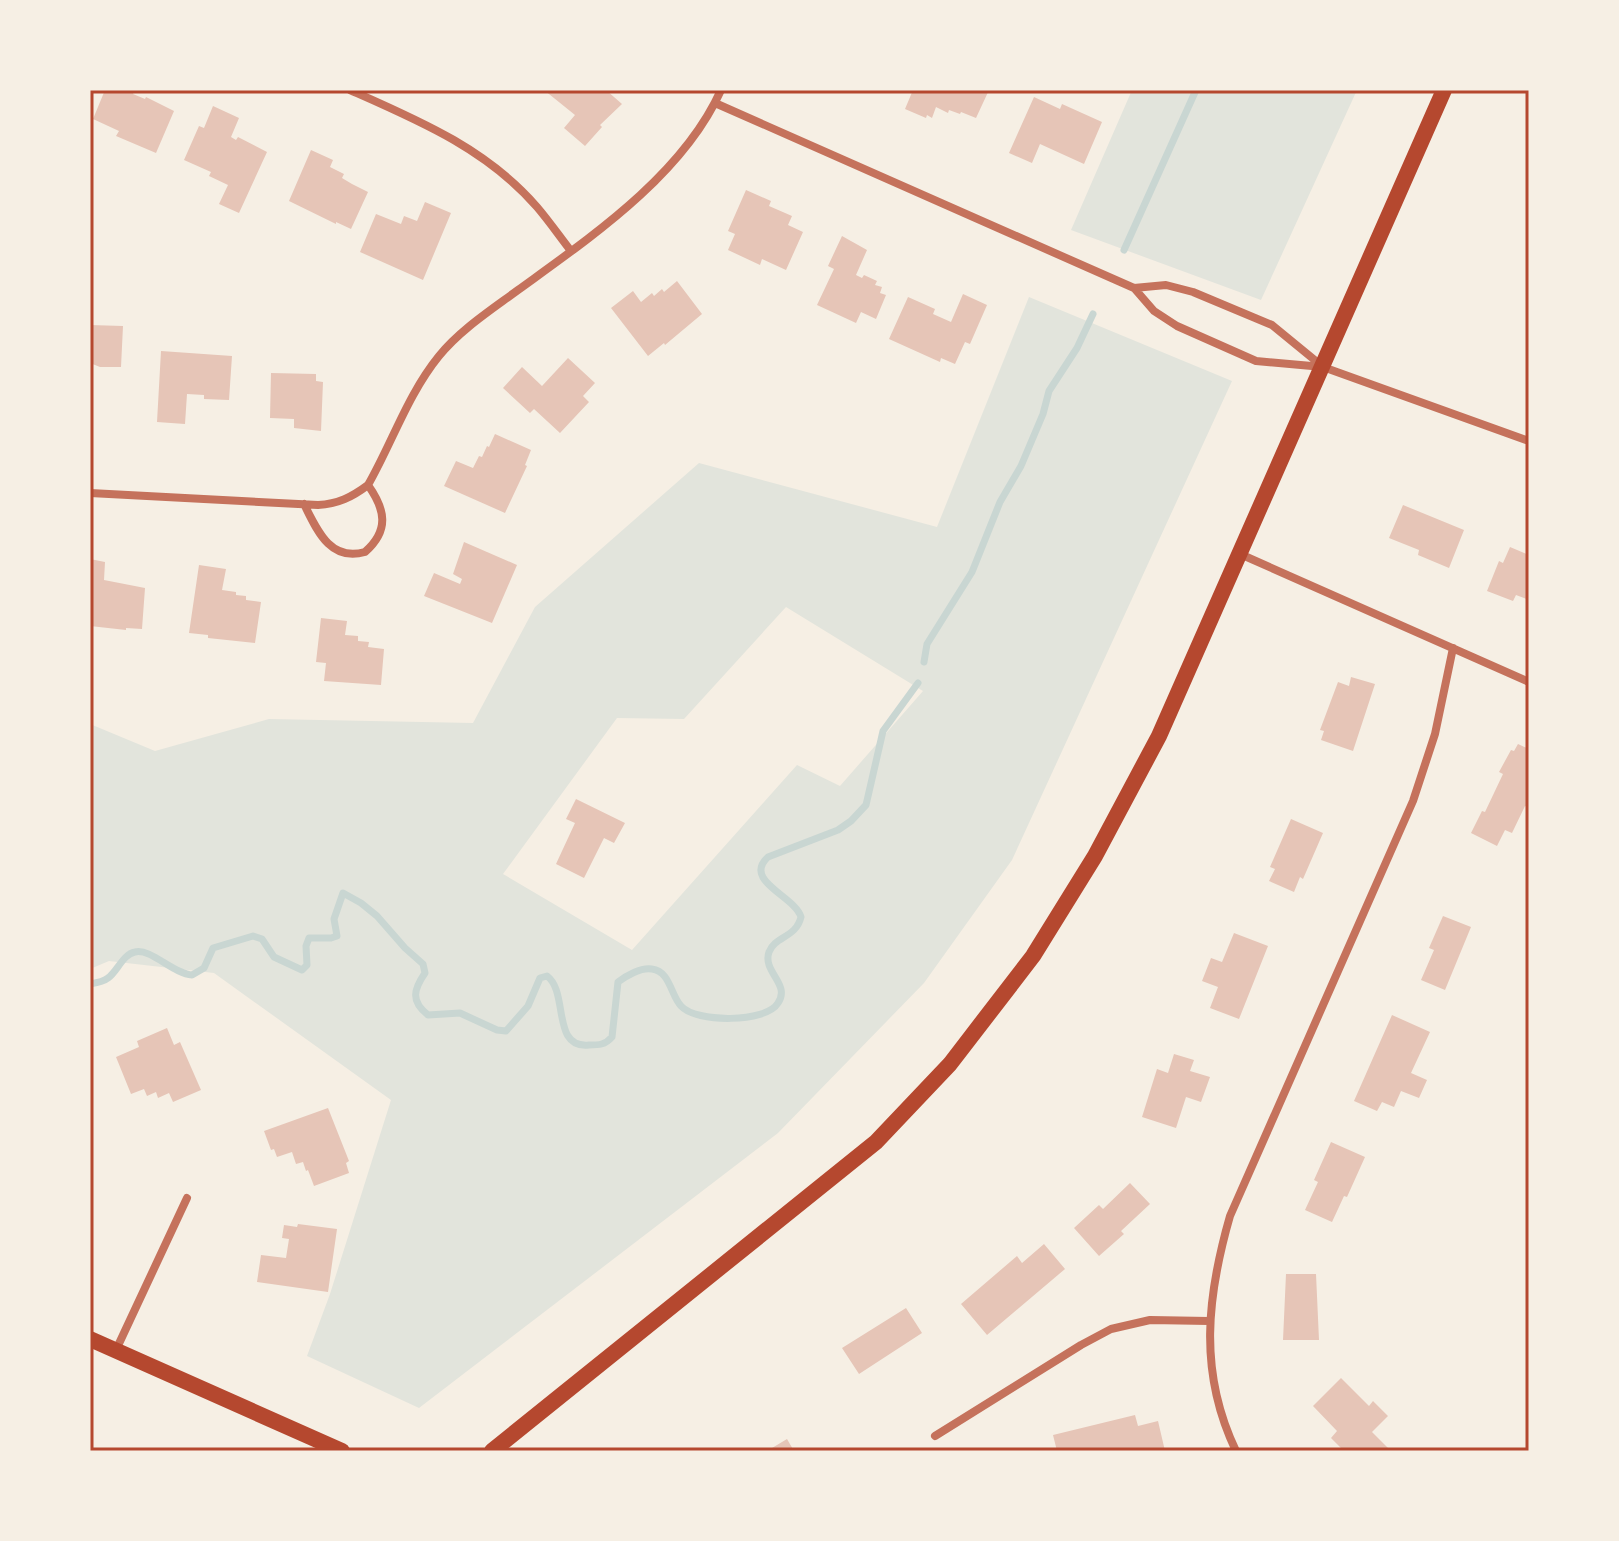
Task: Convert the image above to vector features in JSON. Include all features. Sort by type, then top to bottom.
[{"type":"main road","points":[[492,1451],[876,1142],[950,1064],[1033,956],[1095,856],[1159,736],[1444,90]]},
{"type":"main road","points":[[90,1339],[342,1451]]},
{"type":"street","points":[[350,90],[431,126],[473,151],[536,206],[571,251]]},
{"type":"street","points":[[90,493],[330,505],[343,501],[368,485],[439,355],[480,319],[571,251],[645,190],[691,137],[721,90]]},
{"type":"street","points":[[715,103],[1134,288],[1154,311],[1177,326],[1256,361],[1323,367],[1529,441]]},
{"type":"street","points":[[1134,288],[1166,285],[1193,292],[1272,325],[1323,367]]},
{"type":"street","points":[[304,504],[327,543],[342,553],[365,552],[374,544],[382,523],[381,504],[368,485]]},
{"type":"street","points":[[1240,554],[1529,682]]},
{"type":"street","points":[[1236,1451],[1220,1409],[1214,1382],[1209,1321],[1216,1264],[1230,1216],[1413,801],[1435,734],[1453,648]]},
{"type":"street","points":[[116,1351],[187,1198]]},
{"type":"street","points":[[935,1436],[1111,1329],[1150,1320],[1209,1321]]},
{"type":"shaded area","points":[[1132,90],[1357,90],[1261,300],[1071,230]]},
{"type":"shaded area","points":[[1029,297],[1232,381],[1012,860],[924,983],[778,1133],[419,1408],[307,1356],[330,1294],[391,1100],[214,973],[109,961],[90,969],[90,724],[155,751],[269,719],[473,723],[535,607],[699,463],[937,527]],"holes":[[[786,607],[923,691],[840,786],[797,765],[632,950],[503,874],[617,718],[684,719]]]},
{"type":"building","points":[[105,90],[135,90],[133,94],[174,111],[156,153],[116,136],[119,131],[93,119]]},
{"type":"building","points":[[544,90],[606,90],[622,104],[600,125],[602,127],[585,146],[564,128],[575,115]]},
{"type":"building","points":[[913,90],[989,90],[976,118],[961,112],[949,110],[948,113],[936,107],[932,118],[927,115],[926,118],[905,109]]},
{"type":"building","points":[[1034,97],[1060,109],[1062,104],[1102,122],[1084,164],[1040,144],[1032,163],[1009,153]]},
{"type":"building","points":[[213,106],[239,118],[231,137],[236,140],[238,137],[267,152],[239,213],[219,204],[228,185],[209,176],[211,172],[184,160],[199,126],[204,128]]},
{"type":"building","points":[[311,150],[333,160],[330,167],[344,174],[342,178],[368,192],[351,229],[289,201]]},
{"type":"building","points":[[746,190],[771,201],[769,206],[792,216],[788,225],[803,232],[786,270],[762,259],[760,265],[728,250],[735,234],[728,231]]},
{"type":"building","points":[[425,202],[451,213],[423,280],[360,252],[376,214],[401,224],[404,216],[417,221]]},
{"type":"building","points":[[842,236],[867,250],[856,275],[877,281],[875,285],[882,287],[880,293],[886,295],[876,319],[861,312],[856,323],[817,305],[834,269],[828,266]]},
{"type":"building","points":[[677,281],[702,314],[648,356],[611,308],[633,291],[641,302],[652,293],[654,296],[662,289],[664,292]]},
{"type":"building","points":[[963,294],[987,305],[970,344],[965,342],[955,364],[941,358],[940,362],[889,339],[908,297],[935,309],[933,314],[951,322]]},
{"type":"building","points":[[90,325],[123,326],[121,367],[100,367],[90,363]]},
{"type":"building","points":[[161,351],[232,356],[229,400],[204,399],[204,395],[187,394],[185,424],[157,422]]},
{"type":"building","points":[[568,358],[595,383],[583,396],[589,402],[560,433],[534,409],[530,413],[503,388],[522,367],[542,386]]},
{"type":"building","points":[[271,373],[316,374],[316,381],[323,382],[321,431],[294,428],[294,419],[270,418]]},
{"type":"building","points":[[495,434],[531,450],[527,466],[505,513],[444,486],[456,461],[473,468]]},
{"type":"building","points":[[1403,505],[1464,530],[1449,568],[1418,555],[1419,550],[1389,538]]},
{"type":"building","points":[[464,542],[517,565],[492,623],[424,596],[434,573],[460,584],[462,579],[453,574]]},
{"type":"building","points":[[1510,547],[1529,555],[1529,600],[1516,595],[1513,601],[1487,591],[1499,561],[1503,563]]},
{"type":"building","points":[[90,559],[105,562],[104,580],[145,588],[142,629],[90,626]]},
{"type":"building","points":[[199,565],[226,569],[222,590],[246,596],[246,600],[261,602],[255,643],[189,633]]},
{"type":"building","points":[[321,618],[347,621],[345,635],[358,636],[358,641],[369,642],[368,647],[384,649],[381,685],[324,681],[326,663],[316,662]]},
{"type":"building","points":[[1351,677],[1375,684],[1353,751],[1321,740],[1324,731],[1320,730],[1338,682],[1349,686]]},
{"type":"building","points":[[1518,744],[1529,749],[1529,808],[1525,806],[1512,833],[1505,830],[1497,846],[1471,833],[1503,774],[1499,772],[1511,750],[1514,751]]},
{"type":"building","points":[[576,799],[625,823],[614,843],[604,838],[584,878],[556,864],[575,823],[566,819]]},
{"type":"building","points":[[1291,819],[1323,833],[1294,892],[1269,881],[1275,869],[1270,867]]},
{"type":"building","points":[[1443,916],[1471,927],[1445,990],[1421,980],[1434,950],[1429,948]]},
{"type":"building","points":[[1234,933],[1268,946],[1239,1019],[1210,1008],[1218,987],[1202,981],[1211,958],[1222,962]]},
{"type":"building","points":[[1392,1015],[1430,1032],[1411,1073],[1427,1080],[1419,1098],[1401,1091],[1394,1107],[1382,1102],[1377,1111],[1354,1101]]},
{"type":"building","points":[[167,1028],[174,1045],[180,1042],[201,1090],[173,1102],[169,1093],[158,1098],[156,1092],[147,1096],[144,1089],[131,1094],[116,1057],[139,1047],[137,1041]]},
{"type":"building","points":[[1174,1054],[1194,1060],[1190,1071],[1210,1077],[1201,1102],[1186,1097],[1176,1128],[1142,1117],[1157,1069],[1168,1073]]},
{"type":"building","points":[[328,1108],[349,1161],[346,1163],[349,1173],[314,1186],[303,1162],[296,1164],[292,1152],[277,1157],[264,1131]]},
{"type":"building","points":[[1331,1142],[1365,1157],[1332,1222],[1305,1210]]},
{"type":"building","points":[[1130,1183],[1150,1204],[1121,1231],[1124,1234],[1099,1256],[1074,1228],[1099,1205],[1103,1209]]},
{"type":"building","points":[[298,1224],[337,1229],[328,1292],[257,1282],[261,1255],[286,1258],[289,1239],[282,1238],[284,1225],[297,1227]]},
{"type":"building","points":[[1044,1244],[1065,1269],[987,1335],[961,1304],[1017,1256],[1022,1263]]},
{"type":"building","points":[[1286,1274],[1316,1274],[1319,1340],[1283,1340]]},
{"type":"building","points":[[906,1308],[922,1333],[859,1374],[842,1348]]},
{"type":"building","points":[[1341,1378],[1369,1406],[1373,1401],[1388,1416],[1372,1432],[1391,1451],[1344,1451],[1331,1438],[1337,1431],[1313,1406]]},
{"type":"building","points":[[1135,1415],[1138,1426],[1158,1421],[1165,1451],[1057,1451],[1053,1435]]},
{"type":"building","points":[[787,1439],[794,1451],[767,1451]]},
{"type":"waterway","points":[[1124,250],[1196,90]]},
{"type":"waterway","points":[[924,662],[927,644],[972,572],[1000,502],[1021,466],[1043,414],[1049,391],[1077,348],[1093,314]]},
{"type":"waterway","points":[[90,984],[108,978],[127,956],[135,952],[148,954],[192,975],[204,968],[213,948],[253,936],[262,939],[274,957],[302,970],[307,965],[306,946],[309,938],[337,936],[334,919],[343,893],[377,916],[423,964],[425,973],[418,984],[416,1000],[428,1015],[460,1013],[506,1031],[528,1006],[540,978],[547,976],[558,994],[565,1029],[570,1038],[577,1044],[602,1044],[612,1037],[618,982],[643,969],[663,974],[678,1002],[689,1012],[715,1018],[760,1014],[771,1010],[781,996],[779,984],[769,966],[769,952],[795,929],[801,917],[797,909],[765,881],[761,874],[762,866],[768,857],[838,830],[866,805],[883,731],[918,683]]}]
